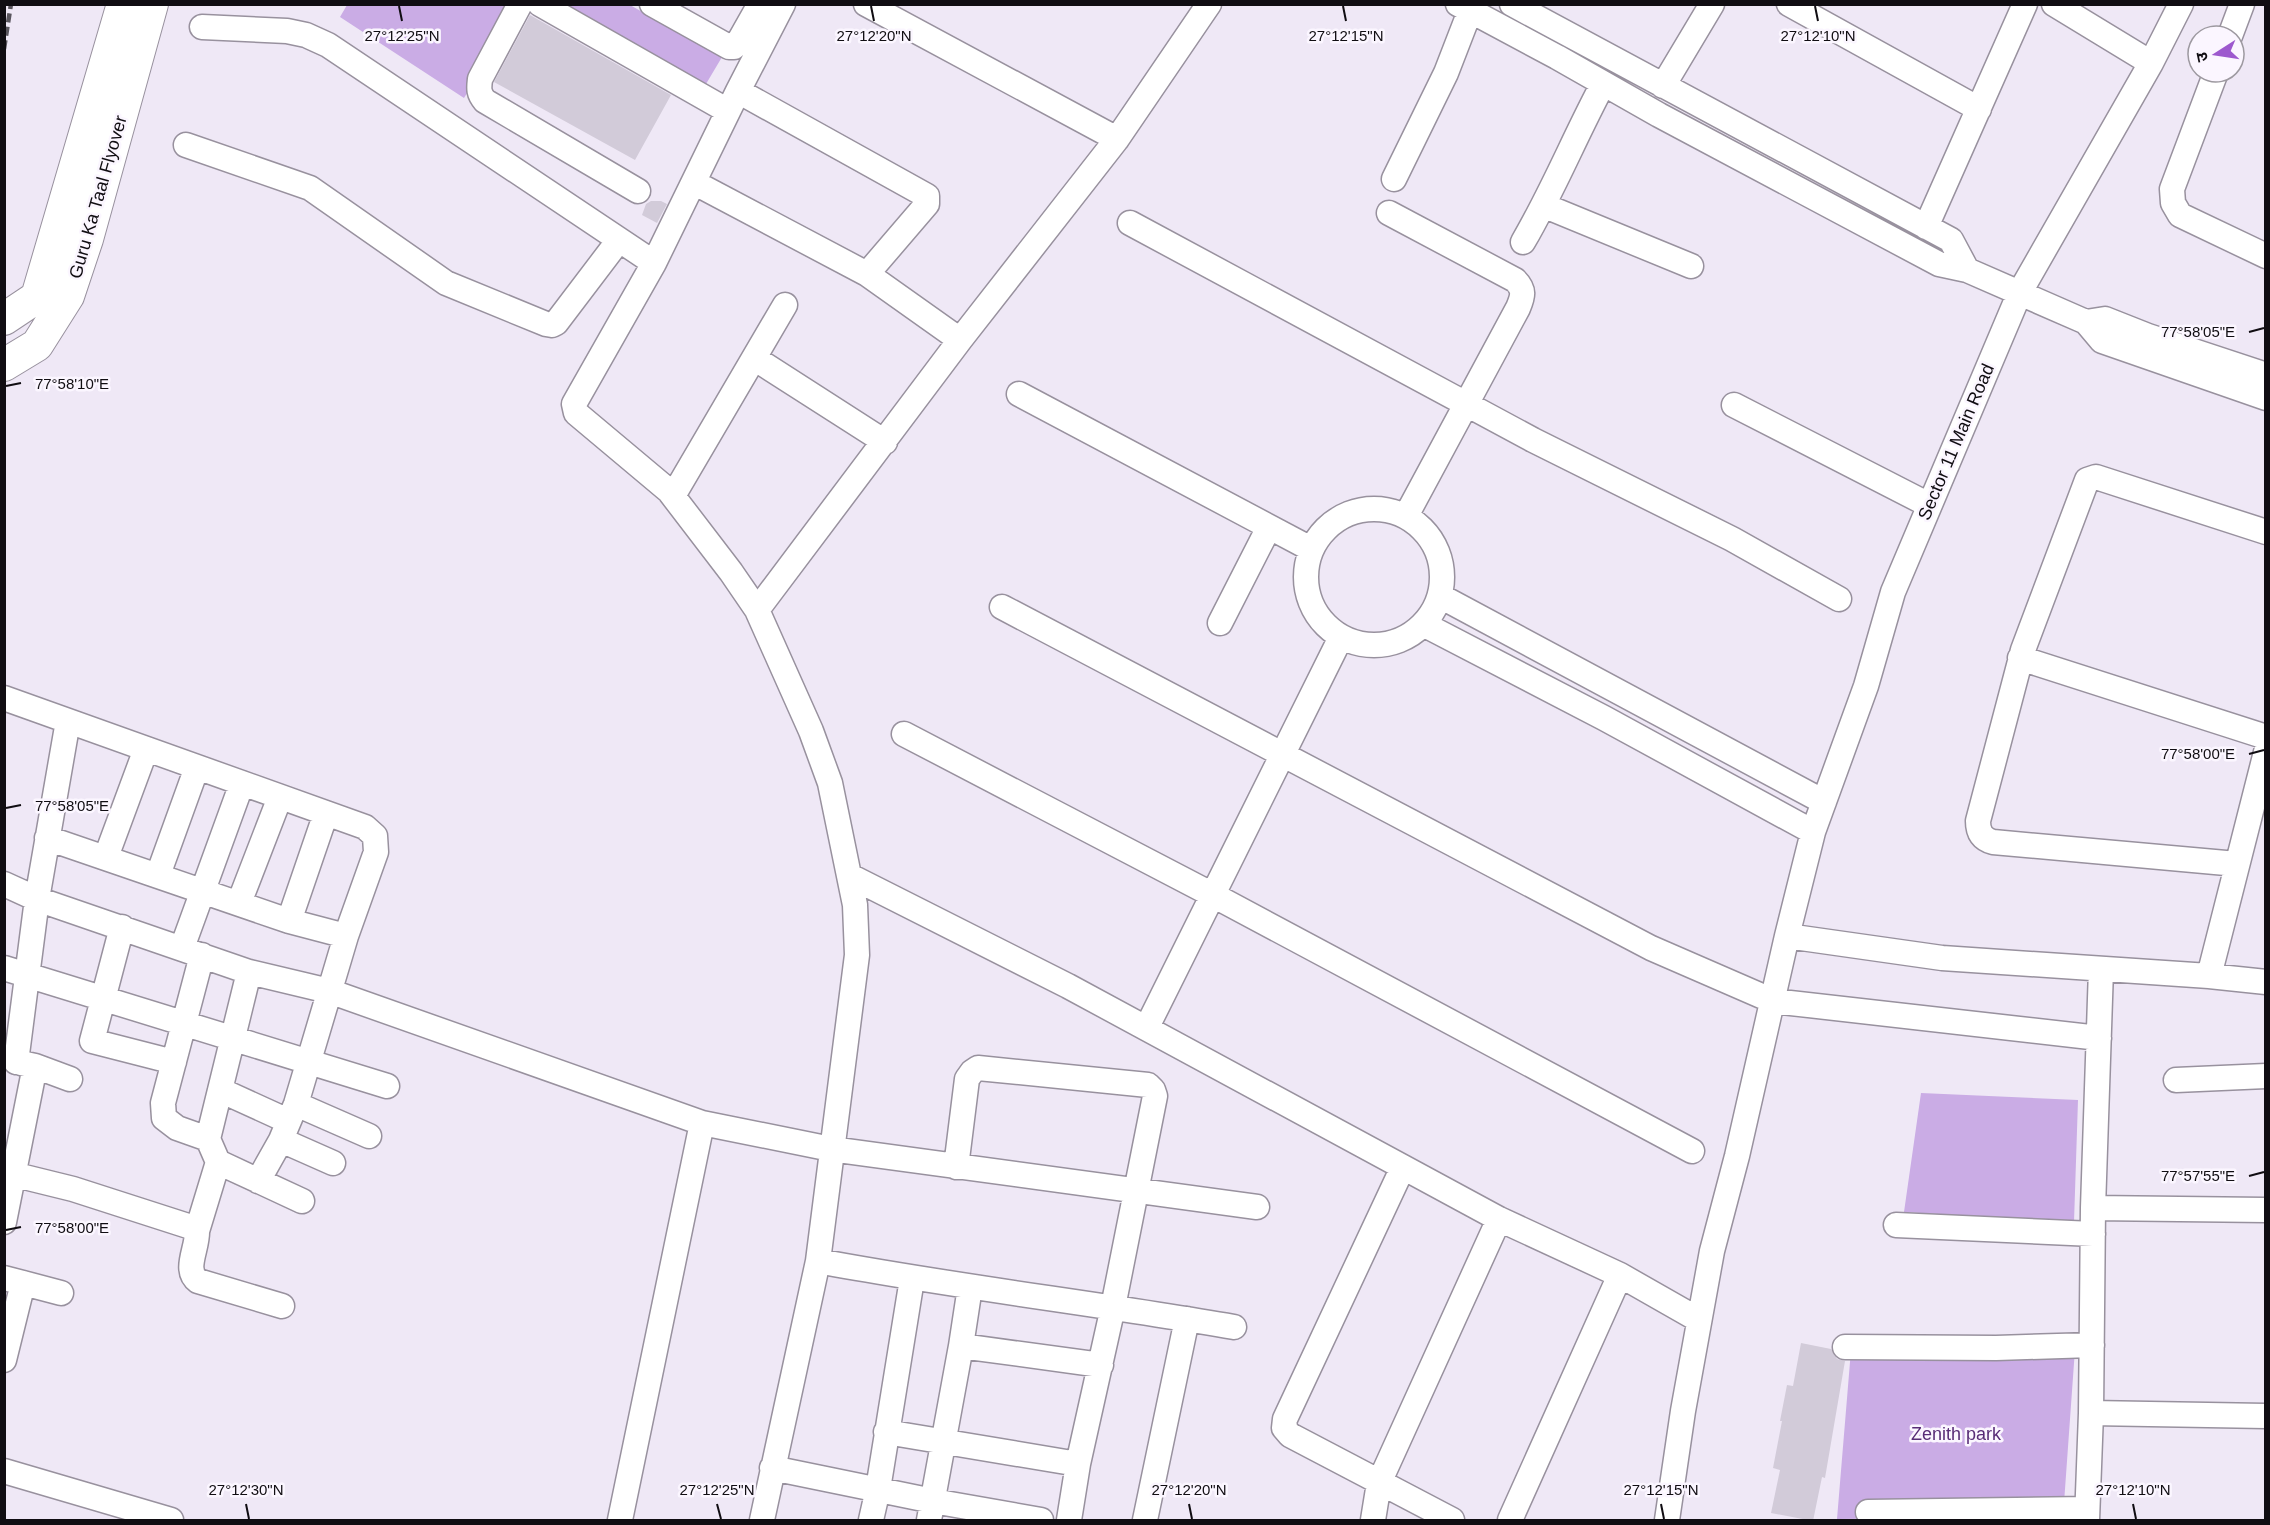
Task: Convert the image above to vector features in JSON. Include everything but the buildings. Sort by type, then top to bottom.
[{"type":"main road","name":"Guru Ka Taal Flyover","points":[[4,320],[37,297],[123,4]]},
{"type":"main road","name":"Guru Ka Taal Flyover","points":[[4,365],[37,345],[68,297],[87,239],[152,4]]},
{"type":"street","points":[[520,4],[480,79],[481,96],[485,101],[638,191]]},
{"type":"street","points":[[540,4],[927,196],[927,204],[867,274]]},
{"type":"street","points":[[652,4],[729,47],[738,43],[760,4]]},
{"type":"street","points":[[762,1521],[818,1261],[857,955],[855,905],[830,783],[811,731],[757,610],[673,496],[576,413],[574,404],[654,263],[783,4]]},
{"type":"street","points":[[866,4],[1117,139]]},
{"type":"street","points":[[757,610],[960,340],[1117,139],[1209,4]]},
{"type":"street","points":[[1663,86],[1712,4]]},
{"type":"street","points":[[1789,4],[1979,109]]},
{"type":"street","points":[[1926,227],[2025,4]]},
{"type":"street","points":[[2055,4],[2151,63]]},
{"type":"street","name":"Sector 11 Main Road","points":[[1667,1521],[1712,1251],[1737,1156],[1787,936],[1814,832],[1866,686],[1893,592],[2020,292],[2151,63],[2181,4]]},
{"type":"street","points":[[2234,24],[2242,4]]},
{"type":"street","points":[[1394,179],[1446,73],[1464,8],[1939,264],[1967,270],[2086,322],[2102,341],[2265,398]]},
{"type":"street","points":[[1519,36],[1525,8],[1663,86],[1951,240],[1967,270]]},
{"type":"street","points":[[202,27],[287,31],[306,35],[328,45],[654,263]]},
{"type":"street","points":[[1523,242],[1545,206],[1603,84]]},
{"type":"street","points":[[2211,84],[2172,189],[2174,203],[2180,215],[2265,256]]},
{"type":"street","points":[[186,145],[310,188],[446,283],[546,324],[556,323],[619,240]]},
{"type":"street","points":[[694,183],[867,274],[960,340]]},
{"type":"street","points":[[1545,206],[1691,266]]},
{"type":"street","points":[[1389,213],[1515,280],[1521,286],[1523,294],[1518,308],[1406,516]]},
{"type":"street","points":[[1130,223],[1533,440],[1732,539],[1839,599]]},
{"type":"street","points":[[673,496],[785,305]]},
{"type":"street","points":[[2086,322],[2105,319],[2148,336],[2265,375]]},
{"type":"street","points":[[754,358],[885,441]]},
{"type":"street","points":[[1019,394],[1311,549]]},
{"type":"street","points":[[1734,405],[1929,505]]},
{"type":"street","points":[[2237,864],[1993,842],[1984,838],[1978,827],[1978,821],[2020,658],[2085,483],[2091,477],[2096,477],[2265,532]]},
{"type":"street","points":[[1370,508],[1388,510],[1406,516],[1421,527],[1432,542],[1440,559],[1442,578],[1440,596],[1424,624],[1406,638],[1384,645],[1362,645],[1341,637],[1325,625],[1313,608],[1306,589],[1306,569],[1311,549],[1321,533],[1335,521],[1351,512],[1370,508]]},
{"type":"street","points":[[1220,623],[1269,526]]},
{"type":"street","points":[[1440,596],[1824,802]]},
{"type":"street","points":[[1002,607],[1651,948],[1773,1001],[2099,1038]]},
{"type":"street","points":[[1424,624],[1604,717],[1814,832]]},
{"type":"street","points":[[1147,1027],[1211,894],[1341,637]]},
{"type":"street","points":[[2020,658],[2265,736]]},
{"type":"street","points":[[4,698],[365,827],[375,836],[376,852],[346,936],[288,1122],[258,1181]]},
{"type":"street","points":[[4,1222],[27,975],[46,838],[68,721]]},
{"type":"street","points":[[904,734],[1211,894],[1692,1150]]},
{"type":"street","points":[[106,857],[146,749]]},
{"type":"street","points":[[2209,976],[2265,752]]},
{"type":"street","points":[[158,875],[197,767]]},
{"type":"street","points":[[208,1139],[177,1128],[164,1118],[163,1103],[184,1023],[192,952],[203,891],[242,783]]},
{"type":"street","points":[[239,903],[280,797]]},
{"type":"street","points":[[289,921],[326,813]]},
{"type":"street","points":[[46,838],[289,921],[346,936]]},
{"type":"street","points":[[850,876],[1147,1027],[1499,1219],[1620,1275],[1699,1320]]},
{"type":"street","points":[[4,884],[37,898],[249,972],[329,992],[702,1123],[831,1149],[1257,1207]]},
{"type":"street","points":[[122,927],[92,1041],[174,1062]]},
{"type":"street","points":[[1787,936],[1941,958],[2209,976],[2265,982]]},
{"type":"street","points":[[4,968],[387,1086]]},
{"type":"street","points":[[1868,1512],[2087,1515],[2091,1413],[2093,1208],[2101,969]]},
{"type":"street","points":[[249,972],[208,1139],[218,1162],[197,1231],[198,1240],[190,1269],[198,1281],[282,1306]]},
{"type":"street","points":[[19,1062],[70,1079]]},
{"type":"street","points":[[956,1167],[967,1079],[978,1068],[1148,1085],[1153,1090],[1155,1096],[1137,1192],[1078,1464],[1069,1521]]},
{"type":"street","points":[[2176,1080],[2265,1076]]},
{"type":"street","points":[[220,1090],[288,1122],[369,1136]]},
{"type":"street","points":[[288,1122],[333,1163]]},
{"type":"street","points":[[620,1521],[702,1123]]},
{"type":"street","points":[[218,1162],[302,1202]]},
{"type":"street","points":[[1403,1167],[1286,1419],[1284,1428],[1290,1436],[1452,1521]]},
{"type":"street","points":[[10,1174],[73,1189],[188,1226],[197,1231]]},
{"type":"street","points":[[2093,1208],[2265,1210]]},
{"type":"street","points":[[1373,1521],[1379,1483],[1499,1219]]},
{"type":"street","points":[[1896,1225],[2093,1234]]},
{"type":"street","points":[[818,1261],[912,1279],[1113,1307],[1234,1327]]},
{"type":"street","points":[[1510,1521],[1620,1275]]},
{"type":"street","points":[[870,1521],[878,1490],[912,1279]]},
{"type":"street","points":[[4,1360],[14,1280],[61,1293]]},
{"type":"street","points":[[931,1511],[970,1287]]},
{"type":"street","points":[[1145,1521],[1187,1319]]},
{"type":"street","points":[[1845,1347],[1996,1348],[2092,1345]]},
{"type":"street","points":[[961,1346],[1101,1365]]},
{"type":"street","points":[[2091,1413],[2265,1416]]},
{"type":"street","points":[[886,1432],[1078,1464]]},
{"type":"street","points":[[772,1467],[878,1490],[931,1511],[1041,1521]]},
{"type":"street","points":[[4,1471],[171,1521]]},
{"type":"green space","points":[[347,5],[522,5],[464,98],[340,17]]},
{"type":"green space","points":[[568,5],[630,5],[722,57],[706,84]]},
{"type":"green space","points":[[1921,1093],[2078,1100],[2074,1222],[1904,1212]]},
{"type":"green space","name":"Zenith park","points":[[2075,1349],[2063,1517],[1837,1519],[1851,1350]]},
{"type":"railway","points":[[4,49],[11,4]]}]
